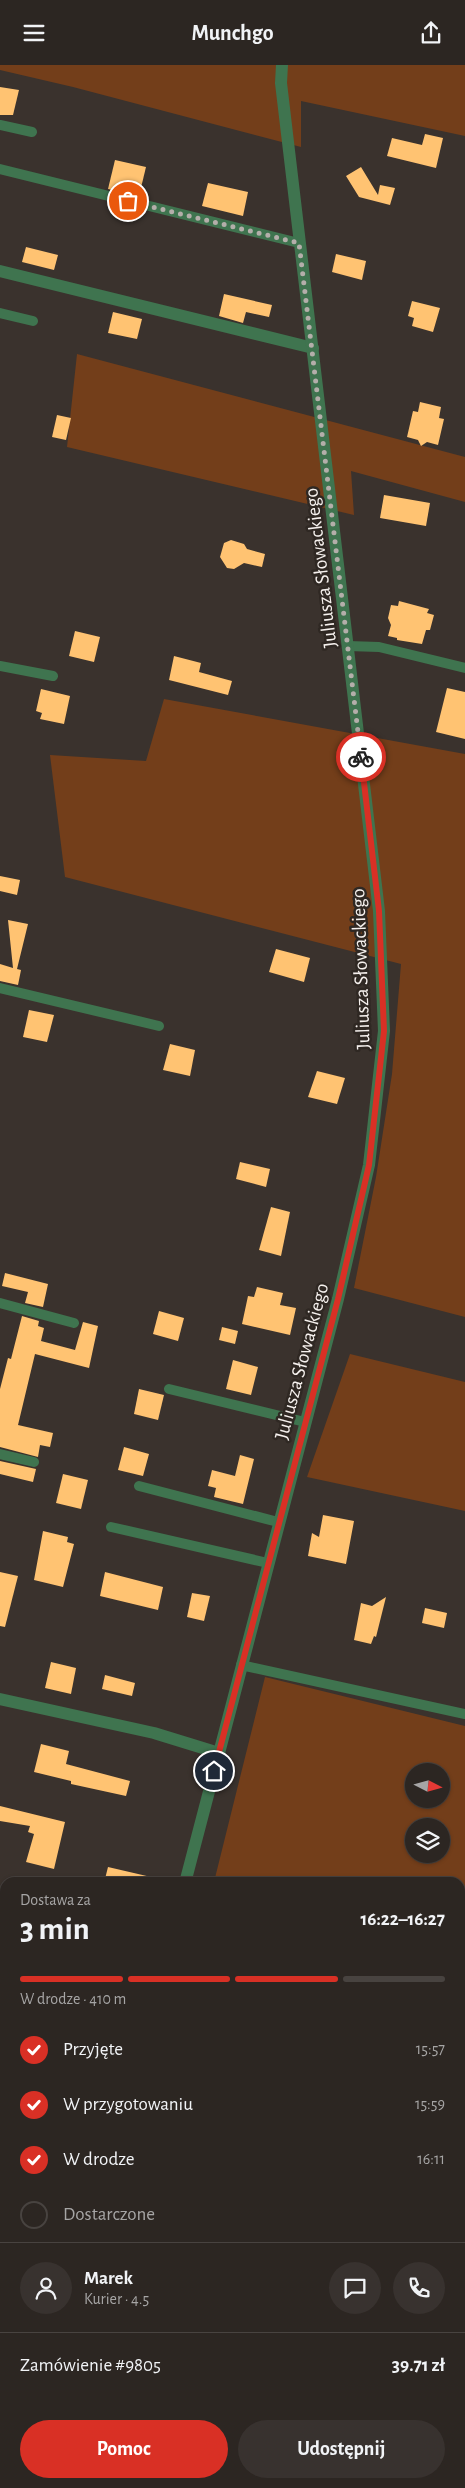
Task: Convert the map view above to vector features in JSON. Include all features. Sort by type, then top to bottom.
[{"type":"street","name":"Juliusza Słowackiego","points":[[187,1877],[278,1522],[338,1299],[369,1165],[384,1031],[379,911],[299,243],[281,83],[282,65]]},
{"type":"street","points":[[0,271],[313,348]]},
{"type":"street","points":[[0,1699],[154,1733],[219,1753]]},
{"type":"lane","points":[[0,125],[32,132]]},
{"type":"lane","points":[[0,169],[299,243]]},
{"type":"lane","points":[[0,313],[34,321]]},
{"type":"lane","points":[[348,646],[379,647],[465,668]]},
{"type":"lane","points":[[0,665],[53,676]]},
{"type":"lane","points":[[0,988],[159,1026]]},
{"type":"lane","points":[[0,1303],[74,1323]]},
{"type":"lane","points":[[169,1389],[305,1422]]},
{"type":"lane","points":[[0,1454],[34,1462]]},
{"type":"lane","points":[[139,1486],[278,1522]]},
{"type":"lane","points":[[111,1527],[268,1563]]},
{"type":"lane","points":[[241,1665],[465,1714]]},
{"type":"shaded area","points":[[0,65],[465,65],[465,136],[301,101],[301,147],[73,87],[0,70]]},
{"type":"shaded area","points":[[77,354],[465,457],[465,502],[351,471],[354,515],[67,447]]},
{"type":"shaded area","points":[[164,699],[465,754],[465,1317],[354,1288],[376,1177],[392,1074],[401,964],[65,877],[50,755],[146,761]]},
{"type":"shaded area","points":[[350,1354],[465,1382],[465,1511],[307,1477]]},
{"type":"shaded area","points":[[265,1677],[465,1726],[465,1877],[215,1877]]},
{"type":"building","points":[[0,87],[19,90],[13,115],[0,115]]},
{"type":"building","points":[[425,134],[443,138],[436,168],[387,156],[392,138],[422,145]]},
{"type":"building","points":[[115,160],[146,167],[139,196],[108,189]]},
{"type":"building","points":[[361,167],[378,195],[380,185],[395,188],[390,205],[359,197],[346,176]]},
{"type":"building","points":[[208,183],[248,192],[243,216],[202,206]]},
{"type":"building","points":[[26,247],[58,255],[54,270],[22,262]]},
{"type":"building","points":[[336,254],[366,261],[362,280],[332,272]]},
{"type":"building","points":[[224,294],[272,305],[269,317],[246,312],[243,323],[219,316]]},
{"type":"building","points":[[412,301],[440,308],[433,332],[412,326],[414,318],[408,316]]},
{"type":"building","points":[[113,312],[142,319],[137,339],[108,333]]},
{"type":"building","points":[[420,402],[441,407],[439,418],[444,419],[438,445],[427,442],[421,446],[418,440],[407,437],[413,411],[418,412]]},
{"type":"building","points":[[57,415],[71,418],[66,440],[52,437]]},
{"type":"building","points":[[384,495],[430,503],[426,526],[380,518]]},
{"type":"building","points":[[231,540],[244,544],[247,549],[265,554],[262,567],[244,563],[234,569],[227,568],[220,557],[224,543]]},
{"type":"building","points":[[399,601],[429,609],[427,613],[434,615],[430,630],[426,630],[422,644],[397,640],[397,638],[388,636],[391,625],[388,618],[391,605],[398,606]]},
{"type":"building","points":[[75,631],[100,637],[94,662],[69,656]]},
{"type":"building","points":[[174,656],[201,663],[199,672],[232,681],[228,695],[169,680]]},
{"type":"building","points":[[447,688],[465,692],[465,739],[436,732]]},
{"type":"building","points":[[41,689],[70,696],[64,724],[40,719],[42,713],[36,711]]},
{"type":"building","points":[[0,876],[20,880],[17,895],[0,891]]},
{"type":"building","points":[[8,920],[28,924],[17,969],[21,970],[18,985],[0,981],[0,964],[13,968]]},
{"type":"building","points":[[276,949],[310,958],[304,982],[269,972]]},
{"type":"building","points":[[29,1010],[54,1015],[47,1042],[23,1037]]},
{"type":"building","points":[[170,1044],[195,1050],[190,1076],[163,1070]]},
{"type":"building","points":[[317,1071],[345,1078],[337,1104],[308,1097]]},
{"type":"building","points":[[240,1162],[270,1169],[266,1187],[236,1179]]},
{"type":"building","points":[[271,1207],[290,1212],[281,1256],[259,1250]]},
{"type":"building","points":[[5,1273],[48,1284],[43,1307],[25,1303],[28,1292],[2,1286]]},
{"type":"building","points":[[257,1287],[283,1293],[280,1305],[296,1308],[290,1335],[242,1324],[248,1296],[254,1297]]},
{"type":"building","points":[[159,1311],[184,1318],[178,1341],[153,1334]]},
{"type":"building","points":[[22,1316],[39,1321],[38,1326],[44,1328],[41,1341],[75,1350],[83,1322],[98,1326],[89,1368],[35,1354],[18,1425],[53,1433],[50,1447],[40,1445],[38,1457],[0,1447],[0,1389],[8,1358],[11,1359]]},
{"type":"building","points":[[222,1327],[238,1331],[235,1344],[219,1340]]},
{"type":"building","points":[[233,1360],[258,1367],[251,1395],[226,1389]]},
{"type":"building","points":[[139,1389],[164,1395],[158,1420],[134,1414]]},
{"type":"building","points":[[124,1447],[149,1454],[143,1476],[118,1470]]},
{"type":"building","points":[[240,1455],[254,1459],[243,1504],[214,1497],[216,1488],[208,1486],[212,1470],[235,1476]]},
{"type":"building","points":[[0,1461],[36,1469],[33,1482],[0,1474]]},
{"type":"building","points":[[63,1474],[88,1480],[81,1509],[56,1503]]},
{"type":"building","points":[[323,1515],[354,1521],[346,1564],[308,1556],[312,1533],[319,1537]]},
{"type":"building","points":[[43,1531],[68,1537],[67,1542],[74,1544],[63,1587],[34,1580]]},
{"type":"building","points":[[0,1572],[18,1576],[5,1627],[0,1626]]},
{"type":"building","points":[[105,1572],[163,1587],[158,1610],[100,1596]]},
{"type":"building","points":[[192,1593],[210,1596],[204,1621],[187,1617]]},
{"type":"building","points":[[386,1597],[376,1637],[374,1636],[371,1644],[354,1640],[361,1603],[372,1606]]},
{"type":"building","points":[[425,1608],[447,1613],[444,1628],[422,1623]]},
{"type":"building","points":[[51,1662],[76,1668],[71,1694],[45,1688]]},
{"type":"building","points":[[105,1675],[135,1683],[132,1696],[102,1689]]},
{"type":"building","points":[[41,1744],[69,1751],[66,1764],[130,1781],[126,1796],[71,1784],[71,1781],[34,1772]]},
{"type":"building","points":[[0,1806],[65,1822],[54,1869],[26,1862],[34,1834],[28,1832],[30,1826],[0,1821]]},
{"type":"building","points":[[108,1867],[151,1877],[106,1877]]},
{"type":"way so far","points":[[128,201],[299,243],[361,757]]},
{"type":"route","points":[[214,1771],[338,1299],[369,1165],[384,1031],[379,911],[361,757]]}]
